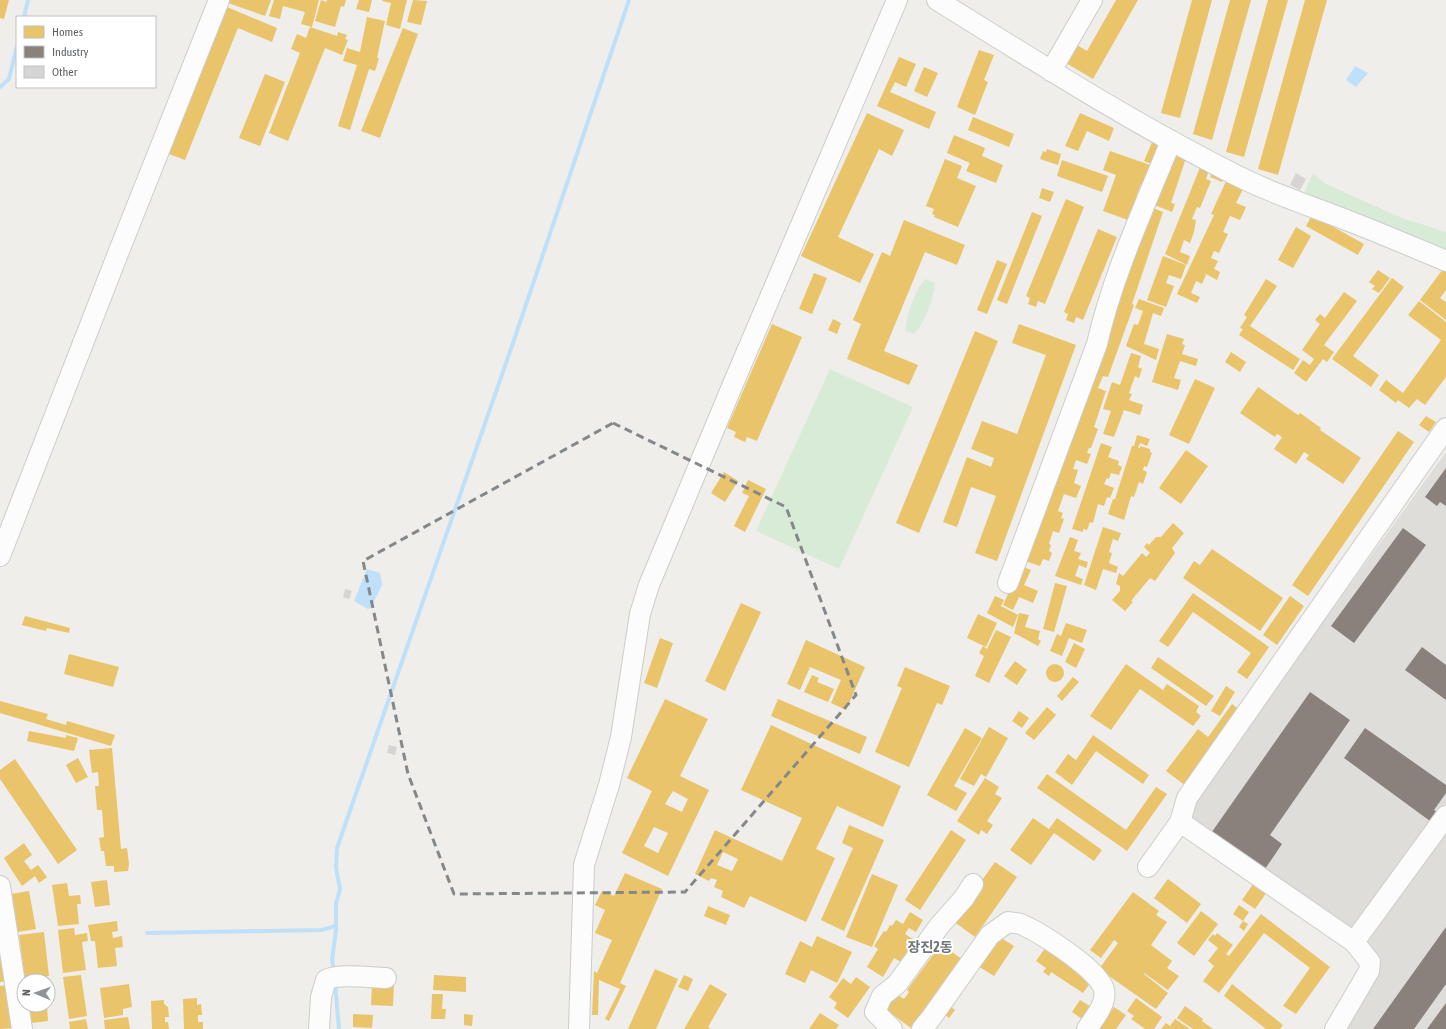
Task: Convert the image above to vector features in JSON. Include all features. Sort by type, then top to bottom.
[{"type":"street","points":[[0,556],[119,250],[219,0]]},
{"type":"street","points":[[579,1029],[584,865],[609,785],[621,737],[640,614],[652,578],[730,391],[897,0]]},
{"type":"street","points":[[937,0],[1051,71],[1171,141],[1227,171],[1295,202],[1354,223],[1446,261]]},
{"type":"street","points":[[1051,71],[1092,0]]},
{"type":"street","points":[[1008,583],[1097,344],[1105,311],[1120,265],[1171,141]]},
{"type":"street","points":[[1148,867],[1180,822],[1187,798],[1446,428]]},
{"type":"street","points":[[1354,942],[1446,816]]},
{"type":"street","points":[[1180,822],[1354,942],[1370,962],[1369,971],[1335,1029]]},
{"type":"street","points":[[892,1029],[875,1012],[882,996],[897,984],[940,925],[964,898],[973,884]]},
{"type":"street","points":[[0,886],[22,1029]]},
{"type":"street","points":[[922,1029],[990,934],[1008,922],[1022,924],[1080,962],[1097,976],[1104,990],[1104,1002],[1087,1029]]},
{"type":"street","points":[[319,1029],[321,997],[326,980],[334,977],[386,978]]},
{"type":"highlighted area","points":[[613,423],[786,507],[856,695],[685,892],[454,894],[408,774],[363,561]]},
{"type":"shaded area","points":[[1446,452],[1446,1029],[1344,1029],[1377,973],[1377,954],[1193,827],[1189,817],[1191,805]]},
{"type":"green space","points":[[1313,174],[1326,184],[1402,218],[1446,232],[1446,255],[1304,193]]},
{"type":"green space","points":[[926,279],[934,283],[933,294],[924,318],[917,331],[913,334],[906,331],[907,320],[915,295]]},
{"type":"green space","points":[[830,369],[913,407],[839,569],[756,531]]},
{"type":"water","points":[[1355,66],[1368,73],[1356,87],[1346,80]]},
{"type":"water","points":[[367,569],[380,573],[382,585],[371,608],[368,609],[354,601]]},
{"type":"building: Homes","points":[[0,0],[9,0],[4,19],[0,18]]},
{"type":"building: Homes","points":[[226,0],[271,0],[265,16],[225,2]]},
{"type":"building: Homes","points":[[274,0],[319,0],[312,27],[301,24],[305,12],[283,6],[280,19],[269,16]]},
{"type":"building: Homes","points":[[321,0],[326,2],[327,0],[346,0],[344,7],[341,6],[335,27],[315,21]]},
{"type":"building: Homes","points":[[359,0],[372,0],[369,12],[356,9]]},
{"type":"building: Homes","points":[[407,0],[400,29],[386,25],[391,3],[382,1]]},
{"type":"building: Homes","points":[[413,0],[427,1],[421,25],[407,22]]},
{"type":"building: Homes","points":[[1116,0],[1138,0],[1093,79],[1066,63],[1077,45],[1087,51]]},
{"type":"building: Homes","points":[[1192,0],[1212,0],[1180,118],[1161,113]]},
{"type":"building: Homes","points":[[1230,0],[1251,0],[1212,140],[1193,134]]},
{"type":"building: Homes","points":[[1268,0],[1288,0],[1244,157],[1226,152]]},
{"type":"building: Homes","points":[[1305,0],[1327,0],[1278,175],[1258,169]]},
{"type":"building: Homes","points":[[227,7],[277,28],[272,42],[238,28],[185,160],[169,154]]},
{"type":"building: Homes","points":[[367,17],[385,21],[377,58],[379,58],[375,71],[369,69],[350,130],[338,126],[357,65],[343,61],[347,48],[360,52]]},
{"type":"building: Homes","points":[[310,27],[337,36],[338,32],[347,35],[345,39],[348,40],[342,55],[325,48],[288,141],[269,133],[300,53],[291,49],[297,34],[306,38]]},
{"type":"building: Homes","points":[[403,28],[418,34],[380,138],[361,131]]},
{"type":"building: Homes","points":[[979,50],[994,55],[984,80],[988,82],[975,115],[957,107]]},
{"type":"building: Homes","points":[[899,57],[916,64],[906,87],[895,82],[890,92],[936,112],[929,129],[877,106]]},
{"type":"building: Homes","points":[[924,67],[938,73],[927,97],[914,91]]},
{"type":"building: Homes","points":[[265,74],[285,82],[260,146],[239,138]]},
{"type":"building: Homes","points":[[867,113],[904,130],[892,156],[879,149],[838,237],[874,254],[860,283],[801,256]]},
{"type":"building: Homes","points":[[1080,113],[1114,128],[1109,141],[1087,131],[1078,151],[1065,146]]},
{"type":"building: Homes","points":[[973,117],[1014,134],[1009,147],[968,130]]},
{"type":"building: Homes","points":[[954,135],[985,148],[982,156],[1003,165],[996,183],[966,171],[970,163],[947,153]]},
{"type":"building: Homes","points":[[1153,140],[1165,145],[1156,166],[1144,161]]},
{"type":"building: Homes","points":[[1047,149],[1061,154],[1058,165],[1040,159],[1043,151],[1046,152]]},
{"type":"building: Homes","points":[[1110,151],[1153,166],[1146,186],[1141,184],[1128,220],[1103,211],[1116,175],[1103,170]]},
{"type":"building: Homes","points":[[1170,151],[1186,158],[1171,203],[1175,204],[1172,212],[1149,203]]},
{"type":"building: Homes","points":[[945,159],[962,166],[957,178],[976,186],[958,227],[934,217],[935,215],[932,214],[934,209],[926,206]]},
{"type":"building: Homes","points":[[1062,160],[1108,176],[1102,192],[1057,176]]},
{"type":"building: Homes","points":[[1201,165],[1210,168],[1206,179],[1211,181],[1200,208],[1197,207],[1192,219],[1196,220],[1190,243],[1184,240],[1180,252],[1190,256],[1187,265],[1165,254]]},
{"type":"building: Homes","points":[[1213,171],[1225,176],[1222,182],[1210,177]]},
{"type":"building: Homes","points":[[1228,177],[1245,185],[1236,203],[1246,207],[1240,220],[1230,216],[1223,232],[1228,234],[1219,253],[1214,251],[1211,258],[1218,261],[1214,269],[1220,272],[1217,280],[1204,273],[1206,275],[1202,284],[1196,281],[1191,293],[1200,297],[1197,303],[1177,294],[1214,215],[1211,214]]},
{"type":"building: Homes","points":[[1042,188],[1054,192],[1050,202],[1039,198]]},
{"type":"building: Homes","points":[[1066,199],[1084,207],[1045,304],[1038,301],[1036,307],[1028,304],[1030,298],[1026,296]]},
{"type":"building: Homes","points":[[1151,207],[1163,212],[1132,304],[1134,305],[1108,377],[1103,376],[1098,388],[1106,391],[1094,427],[1098,429],[1091,448],[1089,448],[1087,453],[1091,454],[1087,464],[1076,460],[1073,469],[1078,470],[1074,483],[1081,486],[1076,498],[1064,494],[1058,511],[1063,513],[1061,518],[1064,519],[1059,533],[1053,531],[1049,544],[1051,545],[1049,551],[1052,553],[1049,561],[1043,559],[1040,566],[1022,560]]},
{"type":"building: Homes","points":[[1032,212],[1042,216],[1007,304],[997,300]]},
{"type":"building: Homes","points":[[1312,215],[1364,244],[1358,255],[1306,226]]},
{"type":"building: Homes","points":[[904,220],[965,245],[957,265],[925,252],[884,351],[918,365],[909,385],[847,359],[861,324],[853,320],[882,252],[890,256]]},
{"type":"building: Homes","points":[[1296,227],[1311,236],[1293,268],[1278,260]]},
{"type":"building: Homes","points":[[1098,229],[1117,237],[1083,320],[1076,317],[1074,323],[1066,320],[1068,314],[1064,312]]},
{"type":"building: Homes","points":[[1163,256],[1186,265],[1181,279],[1169,275],[1166,283],[1174,286],[1166,307],[1147,300]]},
{"type":"building: Homes","points":[[997,260],[1007,264],[987,314],[977,310]]},
{"type":"building: Homes","points":[[1443,269],[1446,271],[1446,290],[1440,298],[1446,302],[1446,320],[1420,300]]},
{"type":"building: Homes","points":[[1378,270],[1390,278],[1379,293],[1372,289],[1375,286],[1369,282]]},
{"type":"building: Homes","points":[[814,273],[827,278],[812,314],[799,309]]},
{"type":"building: Homes","points":[[1392,278],[1404,287],[1353,356],[1379,375],[1371,387],[1332,359]]},
{"type":"building: Homes","points":[[1266,279],[1277,286],[1250,326],[1300,359],[1293,370],[1239,335],[1243,329],[1240,328],[1247,317],[1244,315]]},
{"type":"building: Homes","points":[[1344,292],[1357,301],[1324,345],[1334,352],[1327,362],[1323,359],[1306,382],[1294,373],[1303,360],[1310,365],[1314,359],[1302,350],[1320,324],[1315,320],[1320,314],[1325,318]]},
{"type":"building: Homes","points":[[1139,299],[1164,308],[1161,316],[1153,313],[1144,344],[1159,349],[1156,360],[1126,346],[1134,324],[1138,325],[1143,311],[1135,308]]},
{"type":"building: Homes","points":[[1419,301],[1446,322],[1446,377],[1425,405],[1417,399],[1409,408],[1398,400],[1396,403],[1379,390],[1386,380],[1403,393],[1441,340],[1408,315]]},
{"type":"building: Homes","points":[[833,319],[841,323],[837,334],[828,330]]},
{"type":"building: Homes","points":[[772,324],[802,337],[757,441],[747,437],[745,442],[734,437],[736,432],[727,428]]},
{"type":"building: Homes","points":[[1019,324],[1076,345],[997,561],[975,553],[996,496],[971,487],[957,527],[943,522],[967,457],[991,467],[994,458],[971,449],[982,421],[1017,434],[1046,355],[1012,343]]},
{"type":"building: Homes","points":[[975,331],[998,341],[919,533],[896,523]]},
{"type":"building: Homes","points":[[1167,334],[1184,339],[1182,344],[1185,345],[1182,354],[1198,359],[1196,366],[1180,361],[1174,378],[1181,380],[1178,390],[1152,382]]},
{"type":"building: Homes","points":[[1231,352],[1246,362],[1240,372],[1225,362]]},
{"type":"building: Homes","points":[[1131,353],[1141,356],[1138,367],[1142,369],[1139,378],[1135,376],[1129,393],[1132,394],[1129,400],[1143,405],[1140,415],[1124,410],[1114,437],[1103,434],[1111,411],[1103,409],[1112,382],[1120,385]]},
{"type":"building: Homes","points":[[1195,379],[1215,388],[1189,444],[1169,435]]},
{"type":"building: Homes","points":[[1258,387],[1298,415],[1300,413],[1321,428],[1320,430],[1361,458],[1343,484],[1306,459],[1309,455],[1304,452],[1296,464],[1274,449],[1282,437],[1277,434],[1275,437],[1240,413]]},
{"type":"building: Homes","points":[[1426,416],[1436,422],[1429,432],[1419,425]]},
{"type":"building: Homes","points":[[1398,431],[1414,442],[1308,596],[1292,585]]},
{"type":"building: Homes","points":[[1137,435],[1150,439],[1147,446],[1140,443],[1138,448],[1140,448],[1140,446],[1150,449],[1150,452],[1152,453],[1147,467],[1144,466],[1143,470],[1147,472],[1143,484],[1139,482],[1134,497],[1131,496],[1124,520],[1108,514],[1113,499],[1115,499]]},
{"type":"building: Homes","points":[[1101,443],[1112,447],[1108,457],[1119,461],[1118,465],[1122,467],[1119,475],[1111,473],[1109,479],[1107,478],[1104,484],[1114,488],[1110,498],[1107,497],[1104,506],[1098,504],[1093,523],[1090,522],[1087,530],[1083,529],[1083,532],[1072,529]]},
{"type":"building: Homes","points":[[1186,450],[1208,466],[1181,504],[1159,488]]},
{"type":"building: Homes","points":[[724,472],[738,481],[725,502],[711,493]]},
{"type":"building: Homes","points":[[748,480],[766,489],[745,532],[734,526],[749,496],[742,493]]},
{"type":"building: Homes","points":[[1173,523],[1184,533],[1172,548],[1175,553],[1155,581],[1150,578],[1131,601],[1133,602],[1125,611],[1112,600],[1120,591],[1120,586],[1116,584],[1119,573],[1123,576],[1142,553],[1146,557],[1150,553],[1144,547],[1147,543],[1149,545],[1156,537],[1161,537]]},
{"type":"building: Homes","points":[[1103,527],[1121,533],[1118,541],[1113,539],[1109,552],[1112,553],[1109,563],[1118,567],[1116,573],[1103,569],[1096,590],[1084,585]]},
{"type":"building: Homes","points":[[1070,537],[1078,540],[1074,551],[1081,553],[1078,559],[1088,562],[1086,568],[1079,565],[1075,576],[1083,579],[1081,585],[1055,576]]},
{"type":"building: Homes","points":[[1212,549],[1283,598],[1260,631],[1183,578],[1194,561],[1200,565]]},
{"type":"building: Homes","points":[[1021,566],[1031,570],[1024,585],[1038,591],[1033,603],[1019,597],[1013,610],[1003,605]]},
{"type":"building: Homes","points":[[1055,583],[1067,586],[1054,632],[1043,629]]},
{"type":"building: Homes","points":[[1193,593],[1269,647],[1247,679],[1237,672],[1251,653],[1193,612],[1168,647],[1159,641]]},
{"type":"building: Homes","points":[[995,596],[1004,600],[1001,606],[1018,615],[1013,627],[987,613]]},
{"type":"building: Homes","points":[[1290,596],[1304,606],[1277,645],[1263,635]]},
{"type":"building: Homes","points":[[741,603],[761,612],[725,691],[705,681]]},
{"type":"building: Homes","points":[[1019,613],[1029,615],[1025,627],[1040,631],[1038,639],[1041,641],[1038,646],[1014,633]]},
{"type":"building: Homes","points":[[978,614],[997,623],[986,647],[967,638]]},
{"type":"building: Homes","points":[[25,616],[70,628],[69,633],[47,628],[46,631],[22,625]]},
{"type":"building: Homes","points":[[1066,623],[1087,630],[1082,643],[1069,638],[1062,656],[1050,651],[1057,634],[1061,636]]},
{"type":"building: Homes","points":[[996,630],[1011,637],[989,683],[975,676],[984,656],[979,653],[983,646],[987,649]]},
{"type":"building: Homes","points":[[660,638],[673,643],[657,688],[644,683]]},
{"type":"building: Homes","points":[[806,640],[865,667],[846,710],[831,703],[841,680],[810,667],[800,690],[787,684]]},
{"type":"building: Homes","points":[[1074,643],[1085,649],[1076,668],[1065,662]]},
{"type":"building: Homes","points":[[69,654],[119,667],[113,687],[64,674]]},
{"type":"building: Homes","points":[[1158,657],[1214,696],[1206,706],[1151,668]]},
{"type":"building: Homes","points":[[1015,661],[1027,670],[1017,685],[1004,676]]},
{"type":"building: Homes","points":[[1055,664],[1061,667],[1064,673],[1061,679],[1055,682],[1049,679],[1046,673],[1049,667]]},
{"type":"building: Homes","points":[[1126,664],[1163,690],[1167,684],[1199,706],[1196,712],[1201,716],[1193,726],[1140,689],[1111,730],[1090,716]]},
{"type":"building: Homes","points":[[905,667],[950,686],[942,705],[937,703],[909,767],[875,752],[902,688],[897,686]]},
{"type":"building: Homes","points":[[812,675],[819,678],[817,682],[834,689],[828,702],[804,692]]},
{"type":"building: Homes","points":[[1073,677],[1079,682],[1062,701],[1057,696]]},
{"type":"building: Homes","points":[[1226,686],[1235,692],[1220,716],[1211,711]]},
{"type":"building: Homes","points":[[665,699],[708,719],[680,776],[709,790],[668,876],[622,853],[652,791],[627,778]],"holes":[[[673,791],[688,799],[682,812],[665,804]],[[654,827],[668,833],[658,853],[644,846]]]},
{"type":"building: Homes","points":[[778,699],[867,737],[860,754],[771,716]]},
{"type":"building: Homes","points":[[0,701],[48,714],[46,719],[66,725],[67,721],[115,735],[111,746],[0,713]]},
{"type":"building: Homes","points":[[1232,704],[1241,711],[1186,786],[1166,771],[1198,729],[1208,737]]},
{"type":"building: Homes","points":[[1047,707],[1056,715],[1034,740],[1025,733]]},
{"type":"building: Homes","points":[[1019,711],[1029,718],[1022,728],[1012,721]]},
{"type":"building: Homes","points":[[771,725],[901,786],[883,827],[837,806],[816,849],[835,858],[806,922],[750,896],[744,908],[721,897],[723,891],[714,887],[717,880],[711,878],[709,881],[695,874],[715,830],[782,861],[802,818],[741,790]],"holes":[[[723,852],[738,859],[732,871],[717,865]]]},
{"type":"building: Homes","points":[[989,727],[1008,738],[986,777],[981,774],[974,786],[960,779]]},
{"type":"building: Homes","points":[[965,728],[982,738],[954,786],[967,793],[956,811],[927,795]]},
{"type":"building: Homes","points":[[29,731],[66,738],[66,735],[78,738],[74,751],[27,741]]},
{"type":"building: Homes","points":[[1093,735],[1149,775],[1143,784],[1096,751],[1072,785],[1055,772],[1068,754],[1076,760]]},
{"type":"building: Homes","points":[[112,748],[121,849],[127,848],[129,864],[128,871],[114,872],[114,866],[106,866],[104,851],[101,851],[99,838],[104,837],[102,810],[97,810],[95,786],[99,786],[98,772],[92,773],[89,750]]},
{"type":"building: Homes","points":[[78,758],[88,777],[76,783],[66,765]]},
{"type":"building: Homes","points":[[15,759],[77,850],[58,864],[0,779],[0,770]]},
{"type":"building: Homes","points":[[1047,774],[1126,830],[1156,787],[1167,794],[1127,851],[1037,788]]},
{"type":"building: Homes","points":[[985,778],[999,787],[995,794],[1002,798],[987,821],[993,825],[987,834],[981,830],[979,835],[957,821]]},
{"type":"building: Homes","points":[[1033,818],[1049,829],[1057,818],[1102,850],[1094,861],[1054,833],[1031,865],[1010,850]]},
{"type":"building: Homes","points":[[849,825],[884,840],[844,931],[821,920],[853,848],[842,843]]},
{"type":"building: Homes","points":[[951,830],[966,840],[920,910],[905,900]]},
{"type":"building: Homes","points":[[24,843],[32,855],[24,861],[31,870],[38,865],[47,877],[39,883],[35,876],[22,886],[4,858]]},
{"type":"building: Homes","points":[[995,862],[1017,877],[975,937],[953,921]]},
{"type":"building: Homes","points":[[625,873],[662,889],[620,983],[626,986],[609,1021],[605,1019],[620,989],[599,980],[598,1015],[592,1015],[594,971],[597,973],[612,940],[595,933],[605,910],[595,905],[602,891],[614,896]]},
{"type":"building: Homes","points":[[872,874],[898,885],[872,947],[846,937]]},
{"type":"building: Homes","points":[[1168,879],[1201,904],[1187,923],[1154,898]]},
{"type":"building: Homes","points":[[107,880],[110,905],[95,907],[91,882]]},
{"type":"building: Homes","points":[[1256,880],[1269,889],[1255,909],[1242,900]]},
{"type":"building: Homes","points":[[67,883],[69,896],[80,895],[81,904],[77,904],[79,924],[58,926],[52,885]]},
{"type":"building: Homes","points":[[29,891],[36,929],[18,932],[11,894]]},
{"type":"building: Homes","points":[[1133,892],[1159,911],[1156,915],[1167,922],[1151,945],[1172,961],[1167,968],[1179,976],[1168,990],[1144,973],[1168,993],[1156,1009],[1099,969],[1118,943],[1114,940],[1101,958],[1090,950]]},
{"type":"building: Homes","points":[[1239,905],[1249,912],[1243,921],[1233,914]]},
{"type":"building: Homes","points":[[708,906],[730,915],[726,925],[704,916]]},
{"type":"building: Homes","points":[[1201,911],[1218,924],[1194,956],[1177,943]]},
{"type":"building: Homes","points":[[910,912],[923,920],[916,932],[909,928],[905,934],[916,941],[903,963],[894,958],[883,977],[867,967],[878,949],[874,946],[890,925],[892,926],[896,920],[903,924]]},
{"type":"building: Homes","points":[[1261,914],[1330,967],[1296,1014],[1283,1006],[1310,968],[1264,933],[1219,993],[1203,981],[1214,966],[1208,961],[1218,948],[1208,940],[1213,934],[1215,936],[1217,933],[1233,945],[1226,954],[1229,956]]},
{"type":"building: Homes","points":[[117,921],[118,931],[112,932],[113,938],[122,936],[123,947],[115,948],[117,966],[98,968],[95,941],[91,941],[88,925]]},
{"type":"building: Homes","points":[[1243,921],[1248,924],[1244,931],[1239,927]]},
{"type":"building: Homes","points":[[74,928],[75,935],[87,933],[88,941],[82,942],[86,970],[63,973],[58,930]]},
{"type":"building: Homes","points":[[44,932],[49,973],[24,973],[19,935]]},
{"type":"building: Homes","points":[[817,936],[852,952],[837,983],[811,970],[805,983],[785,974],[800,941],[812,947]]},
{"type":"building: Homes","points":[[998,936],[1014,946],[994,976],[978,966]]},
{"type":"building: Homes","points":[[0,941],[7,981],[0,982]]},
{"type":"building: Homes","points":[[941,944],[963,960],[929,1006],[927,1005],[911,1028],[884,1008],[895,993],[904,999],[909,992],[907,990]]},
{"type":"building: Homes","points":[[1046,947],[1093,979],[1083,993],[1051,972],[1049,976],[1043,972],[1046,968],[1036,961]]},
{"type":"building: Homes","points":[[655,969],[678,979],[656,1029],[628,1029]]},
{"type":"building: Homes","points":[[81,975],[87,1016],[69,1019],[63,977]]},
{"type":"building: Homes","points":[[434,975],[466,977],[466,992],[433,990]]},
{"type":"building: Homes","points":[[684,975],[693,979],[688,991],[678,987]]},
{"type":"building: Homes","points":[[856,977],[870,987],[848,1018],[834,1008],[837,1003],[829,997],[843,978],[851,984]]},
{"type":"building: Homes","points":[[372,983],[394,984],[393,1006],[371,1005]]},
{"type":"building: Homes","points":[[129,984],[132,1007],[123,1009],[123,1015],[104,1018],[100,988]]},
{"type":"building: Homes","points":[[710,984],[727,994],[708,1027],[711,1029],[684,1029]]},
{"type":"building: Homes","points":[[1232,984],[1283,1025],[1280,1029],[1266,1029],[1224,996]]},
{"type":"building: Homes","points":[[7,985],[13,1028],[0,1029],[0,986]]},
{"type":"building: Homes","points":[[432,994],[443,994],[442,1009],[446,1009],[445,1019],[431,1019]]},
{"type":"building: Homes","points":[[197,998],[197,1005],[201,1004],[202,1015],[198,1015],[198,1022],[203,1022],[203,1029],[184,1029],[183,999]]},
{"type":"building: Homes","points":[[1136,998],[1162,1017],[1154,1029],[1145,1029],[1131,1019],[1134,1016],[1127,1011]]},
{"type":"building: Homes","points":[[164,1000],[164,1004],[168,1007],[169,1017],[165,1017],[165,1022],[168,1022],[169,1029],[152,1029],[151,1001]]},
{"type":"building: Homes","points":[[1080,1000],[1093,1008],[1085,1021],[1072,1012]]},
{"type":"building: Homes","points":[[949,1005],[955,1010],[949,1018],[943,1013]]},
{"type":"building: Homes","points":[[1185,1006],[1203,1019],[1202,1021],[1213,1029],[1193,1029],[1177,1018]]},
{"type":"building: Homes","points":[[1114,1007],[1126,1015],[1116,1029],[1098,1029]]},
{"type":"building: Homes","points":[[30,1013],[48,1013],[48,1021],[31,1023]]},
{"type":"building: Homes","points":[[820,1013],[839,1025],[836,1029],[809,1029]]},
{"type":"building: Homes","points":[[353,1014],[373,1015],[372,1028],[353,1027]]},
{"type":"building: Homes","points":[[464,1014],[473,1015],[472,1026],[464,1025]]},
{"type":"building: Homes","points":[[128,1017],[130,1029],[105,1029],[104,1020]]},
{"type":"building: Homes","points":[[86,1019],[88,1029],[70,1029],[69,1022]]},
{"type":"building: Homes","points":[[1175,1019],[1190,1029],[1161,1029],[1166,1023],[1170,1026]]},
{"type":"building: Industry","points":[[1446,468],[1446,506],[1440,502],[1437,506],[1425,497]]},
{"type":"building: Industry","points":[[1403,528],[1426,545],[1354,643],[1331,626]]},
{"type":"building: Industry","points":[[1422,647],[1446,665],[1446,700],[1405,670]]},
{"type":"building: Industry","points":[[1310,692],[1350,720],[1270,835],[1282,844],[1265,869],[1209,836]]},
{"type":"building: Industry","points":[[1365,728],[1446,785],[1446,793],[1434,810],[1437,812],[1430,821],[1344,758]]},
{"type":"building: Industry","points":[[1446,927],[1446,984],[1414,1029],[1373,1029]]},
{"type":"building: Industry","points":[[1446,1003],[1446,1029],[1427,1029]]},
{"type":"building: Other","points":[[1296,173],[1306,179],[1300,190],[1290,185]]},
{"type":"building: Other","points":[[345,589],[352,591],[349,599],[343,597]]},
{"type":"building: Other","points":[[389,745],[397,747],[395,755],[387,753]]},
{"type":"waterway","points":[[24,16],[28,0]]},
{"type":"waterway","points":[[334,971],[332,960],[336,930],[336,904],[340,889],[336,868],[337,848],[513,343],[629,0]]},
{"type":"waterway","points":[[0,87],[9,79],[16,50]]},
{"type":"waterway","points":[[147,933],[321,930],[336,926]]},
{"type":"waterway","points":[[335,982],[339,1029]]},
{"type":"district","name":"장진2동","points":[[930,947]]}]
